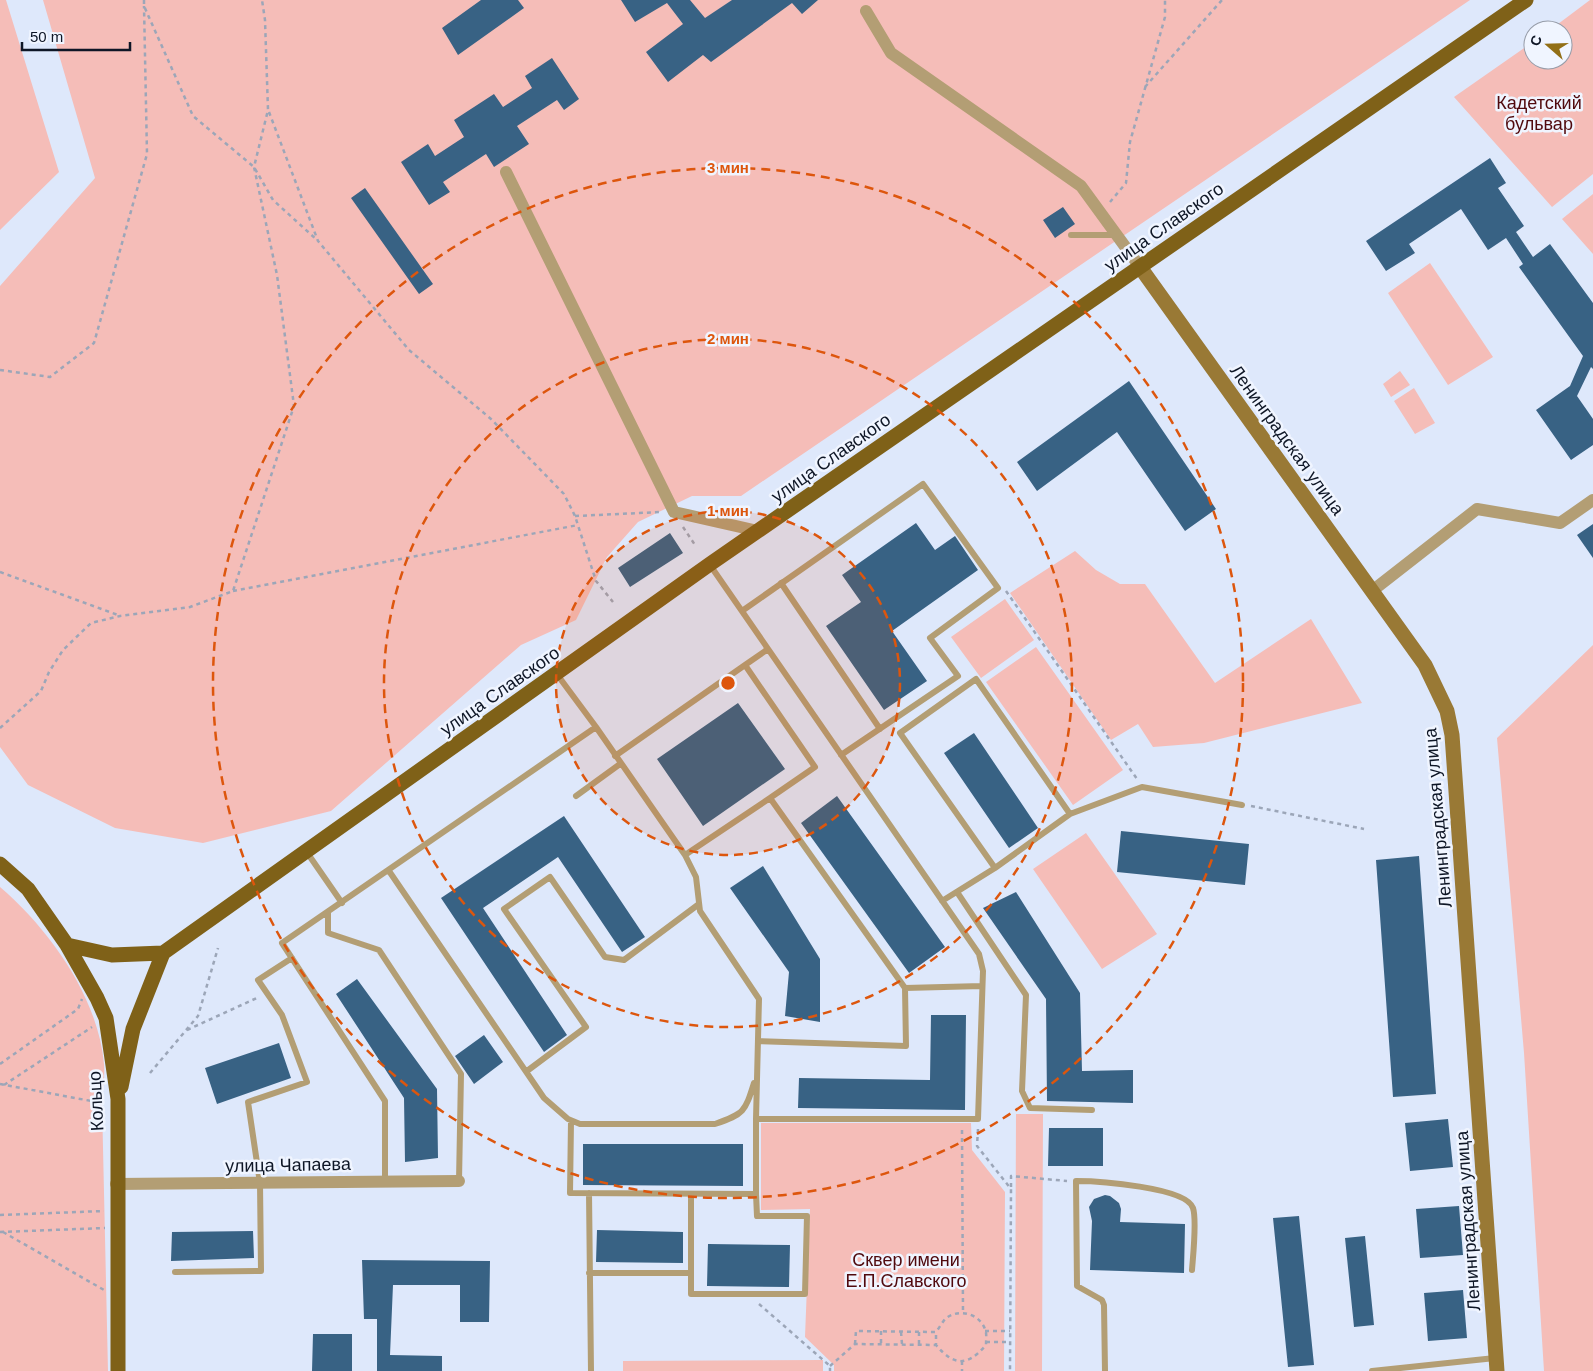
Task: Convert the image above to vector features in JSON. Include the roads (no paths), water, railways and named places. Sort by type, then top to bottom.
[{"type":"main road","name":"улица Славского","points":[[163,953],[710,564],[1526,0]]},
{"type":"main road","name":"Кольцо","points":[[0,864],[28,889],[67,945],[106,1018],[118,1099],[116,1184],[118,1371]]},
{"type":"main road","points":[[67,945],[112,955],[163,953],[133,1029],[118,1099]]},
{"type":"street","points":[[866,11],[891,53],[1080,186],[1140,267]]},
{"type":"street","points":[[506,172],[674,512],[758,531]]},
{"type":"street","name":"Ленинградская улица","points":[[1140,267],[1425,665],[1447,711],[1452,735],[1497,1364]]},
{"type":"street","points":[[1372,591],[1477,509],[1560,523],[1593,500]]},
{"type":"street","name":"улица Чапаева","points":[[116,1184],[459,1181]]},
{"type":"lane","points":[[1072,235],[1116,235]]},
{"type":"lane","points":[[742,611],[923,484],[998,588],[930,638],[958,676],[841,755]]},
{"type":"lane","points":[[710,564],[979,954],[983,971],[978,1119],[756,1119]]},
{"type":"lane","points":[[781,583],[880,729]]},
{"type":"lane","points":[[615,756],[768,649]]},
{"type":"lane","points":[[685,855],[815,766],[745,665]]},
{"type":"lane","points":[[556,673],[685,855],[696,877],[700,912],[759,999],[756,1075],[756,1216],[807,1216],[805,1294],[690,1294],[691,1194]]},
{"type":"lane","points":[[995,868],[900,734],[976,679],[1070,814]]},
{"type":"lane","points":[[384,1181],[385,1101],[282,944],[596,727]]},
{"type":"lane","points":[[576,796],[620,764]]},
{"type":"lane","points":[[942,901],[995,868],[1070,814],[1142,787],[1242,805]]},
{"type":"lane","points":[[758,1042],[906,1046],[905,988],[770,798]]},
{"type":"lane","points":[[306,851],[342,903]]},
{"type":"lane","points":[[389,870],[544,1098],[571,1121],[580,1124],[715,1124],[735,1116],[746,1107],[756,1075]]},
{"type":"lane","points":[[527,1071],[586,1027],[504,909],[550,877],[605,957],[624,960],[699,904]]},
{"type":"lane","points":[[957,892],[1026,995],[1022,1090],[1030,1108],[1092,1110]]},
{"type":"lane","points":[[328,913],[328,933],[379,950],[461,1074],[459,1181]]},
{"type":"lane","points":[[175,1272],[261,1271],[260,1183],[248,1102],[307,1082],[282,1015],[258,980],[292,958]]},
{"type":"lane","points":[[905,988],[982,986]]},
{"type":"lane","points":[[571,1121],[570,1193],[756,1194]]},
{"type":"lane","points":[[1105,1371],[1104,1305],[1102,1300],[1077,1286],[1076,1181],[1124,1183],[1185,1199],[1193,1209],[1192,1270]]},
{"type":"lane","points":[[589,1193],[591,1371]]},
{"type":"lane","points":[[590,1273],[690,1273]]},
{"type":"lane","points":[[1372,1371],[1497,1364]]},
{"type":"park label","name":"Кадетский бульвар","points":[[1539,113]]},
{"type":"park label","name":"Сквер имени Е.П.Славского","points":[[906,1270]]}]
